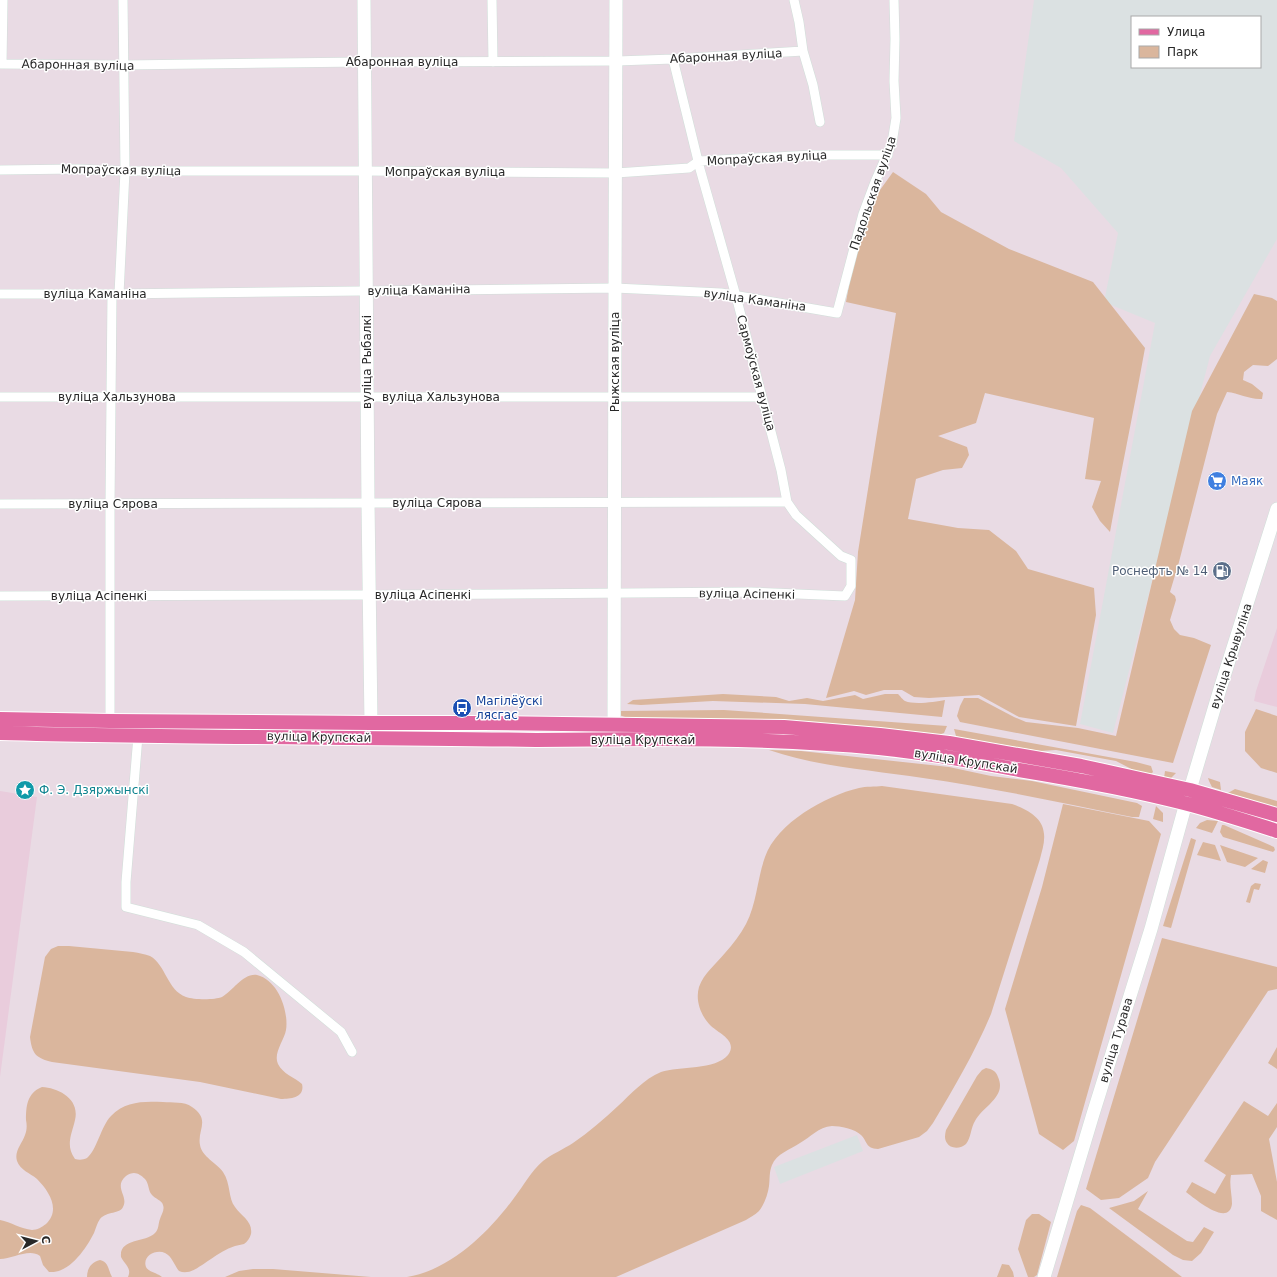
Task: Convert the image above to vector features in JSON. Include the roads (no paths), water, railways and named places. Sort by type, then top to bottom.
[{"type":"main road","name":"вуліца Крупскай","points":[[0,719],[614,724],[784,727],[880,735],[949,743],[1066,763],[1188,797],[1277,830]]},
{"type":"main road","name":"вуліца Крупскай","points":[[0,733],[138,736],[584,740],[674,739],[777,742],[878,748],[947,757],[1188,797],[1277,815]]},
{"type":"street","points":[[1,64],[3,0]]},
{"type":"street","points":[[110,721],[111,397],[116,294],[125,171],[123,0]]},
{"type":"street","name":"вуліца Рыбалкі","points":[[364,0],[371,723]]},
{"type":"street","points":[[492,0],[493,62]]},
{"type":"street","name":"Рыжская вуліца","points":[[614,724],[614,288],[617,61],[616,0]]},
{"type":"street","points":[[794,0],[803,51],[814,85],[820,122]]},
{"type":"street","name":"Падольская вуліца","points":[[837,312],[863,214],[892,143],[896,118],[894,81],[894,0]]},
{"type":"street","name":"Абаронная вуліца","points":[[1,64],[123,66],[364,62],[617,61],[803,51]]},
{"type":"street","name":"Сармоўская вуліца","points":[[673,59],[781,470],[787,502]]},
{"type":"street","name":"Мопраўская вуліца","points":[[0,170],[77,169],[125,171],[616,173],[690,168],[699,161],[812,156],[888,155]]},
{"type":"street","name":"вуліца Каманіна","points":[[0,294],[614,288],[721,293],[837,312]]},
{"type":"street","name":"вуліца Хальзунова","points":[[0,398],[762,397]]},
{"type":"street","name":"вуліца Сярова","points":[[0,504],[787,502]]},
{"type":"street","name":"вуліца Асіпенкі","points":[[0,596],[614,594],[751,592],[845,596],[851,586],[851,560],[841,556],[796,515],[787,502]]},
{"type":"street","name":"вуліца Крывуліна","points":[[1188,797],[1234,644],[1253,589],[1277,509]]},
{"type":"street","points":[[138,736],[126,882],[126,907],[198,925],[244,952],[341,1032],[352,1052]]},
{"type":"street","name":"вуліца Турава","points":[[1044,1277],[1151,929],[1188,797]]},
{"type":"place","name":"Маяк","points":[[1217,481]]},
{"type":"place","name":"Роснефть № 14","points":[[1222,571]]},
{"type":"place","name":"Магілёўскі лясгас","points":[[462,708]]},
{"type":"place","name":"Ф. Э. Дзяржынскі","points":[[25,790]]}]
